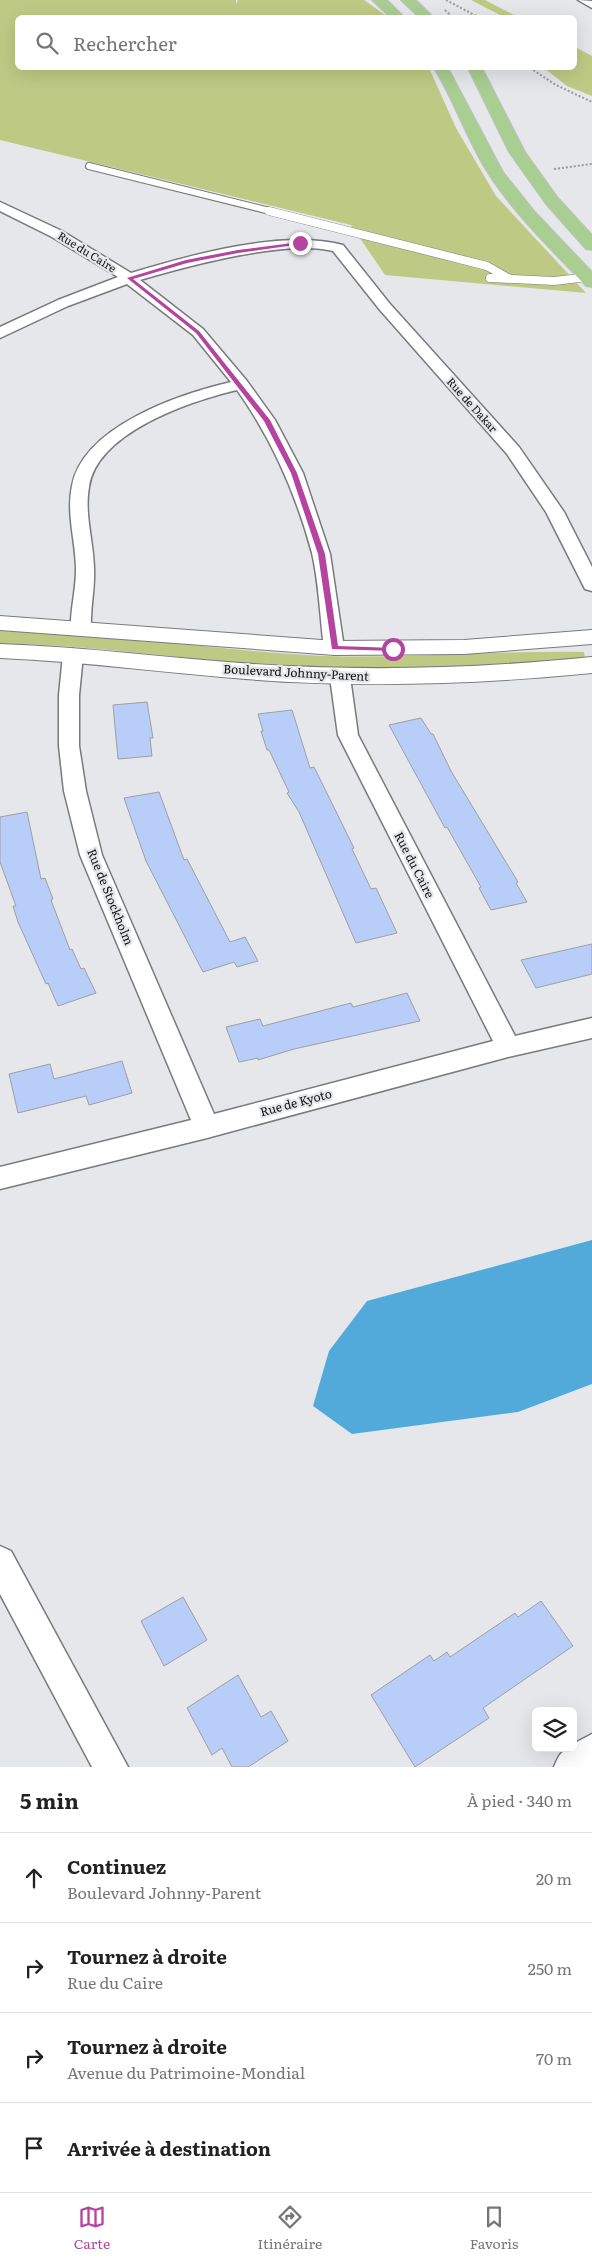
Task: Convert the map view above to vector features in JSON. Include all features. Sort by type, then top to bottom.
[{"type":"highway","points":[[379,0],[396,15]]},
{"type":"highway","points":[[408,0],[425,15]]},
{"type":"highway","points":[[442,70],[451,82],[496,171],[520,206],[590,280]]},
{"type":"highway","points":[[476,70],[517,152],[552,201],[592,245]]},
{"type":"street","points":[[583,0],[592,4]]},
{"type":"street","name":"Rue du Caire","points":[[0,206],[57,234],[129,278],[198,332],[240,384],[267,420],[294,473],[321,554],[334,648]]},
{"type":"street","name":"Rue de Dakar","points":[[129,278],[186,262],[300,243],[328,244],[338,248],[344,253],[385,307],[513,451],[554,512],[592,585]]},
{"type":"street","points":[[0,333],[80,295],[129,278]]},
{"type":"street","points":[[80,627],[85,572],[79,506],[82,478],[96,455],[125,428],[156,410],[205,392],[240,384]]},
{"type":"street","points":[[0,623],[80,627],[228,642],[334,648],[454,648],[524,644],[592,637]]},
{"type":"street","name":"Boulevard Johnny-Parent","points":[[0,651],[73,655],[244,671],[340,677],[436,677],[532,672],[592,665]]},
{"type":"street","name":"Rue de Stockholm","points":[[73,655],[68,695],[69,746],[75,791],[91,855],[207,1127]]},
{"type":"street","name":"Rue du Caire","points":[[340,677],[348,735],[508,1047]]},
{"type":"street","name":"Rue de Kyoto","points":[[0,1178],[207,1127],[508,1047],[592,1028]]},
{"type":"street","points":[[0,1562],[111,1767]]},
{"type":"street","points":[[571,1767],[592,1751]]},
{"type":"lane","points":[[89,166],[487,266],[510,279]]},
{"type":"lane","points":[[490,278],[554,281],[590,280]]},
{"type":"path","points":[[446,0],[474,15]]},
{"type":"path","points":[[533,70],[556,85],[592,102]]},
{"type":"path","points":[[550,162],[558,175]]},
{"type":"path","points":[[554,169],[592,164]]},
{"type":"green space","points":[[0,0],[236,0],[236,4],[238,0],[364,0],[385,15],[15,15],[15,70],[430,70],[456,128],[496,196],[586,293],[385,275],[351,225],[0,140]]},
{"type":"green space","points":[[471,0],[485,0],[514,15],[500,15]]},
{"type":"green space","points":[[577,48],[592,56],[592,96],[567,86],[547,70],[577,70]]},
{"type":"green space","points":[[0,631],[122,638],[284,654],[324,656],[357,657],[584,652],[585,658],[436,668],[324,668],[251,664],[36,644],[0,643]]},
{"type":"water","points":[[592,1240],[592,1384],[518,1412],[352,1434],[313,1406],[329,1351],[367,1301]]},
{"type":"building","points":[[147,702],[153,738],[150,738],[152,756],[118,759],[113,705]]},
{"type":"building","points":[[292,710],[310,768],[314,767],[354,848],[352,849],[371,889],[376,888],[397,933],[356,943],[299,812],[287,793],[289,792],[269,750],[267,750],[261,731],[263,731],[258,714]]},
{"type":"building","points":[[421,718],[431,734],[433,734],[451,771],[518,882],[516,883],[527,902],[491,910],[479,888],[481,887],[447,827],[445,828],[389,725]]},
{"type":"building","points":[[159,792],[184,860],[187,859],[230,942],[245,937],[258,961],[237,967],[234,962],[203,972],[146,861],[124,798]]},
{"type":"building","points":[[27,812],[41,879],[45,878],[53,899],[51,900],[70,950],[72,949],[81,969],[84,968],[96,993],[58,1006],[18,922],[13,906],[16,906],[0,862],[0,817]]},
{"type":"building","points":[[592,944],[592,974],[536,988],[521,960]]},
{"type":"building","points":[[407,993],[420,1021],[294,1049],[258,1060],[258,1058],[239,1062],[226,1027],[260,1019],[263,1026],[351,1003],[353,1007]]},
{"type":"building","points":[[122,1061],[132,1093],[89,1105],[86,1096],[18,1113],[9,1074],[50,1064],[54,1079]]},
{"type":"building","points":[[183,1597],[207,1640],[164,1666],[141,1621]]},
{"type":"building","points":[[541,1601],[573,1646],[483,1708],[489,1718],[415,1767],[371,1695],[430,1655],[434,1661],[447,1652],[450,1657],[515,1613],[518,1617]]},
{"type":"building","points":[[238,1675],[261,1717],[271,1711],[288,1741],[248,1767],[232,1767],[222,1748],[212,1755],[187,1708]]},
{"type":"route","points":[[300,243],[186,262],[129,278],[198,332],[267,420],[294,473],[321,554],[334,648],[393,649]]}]
